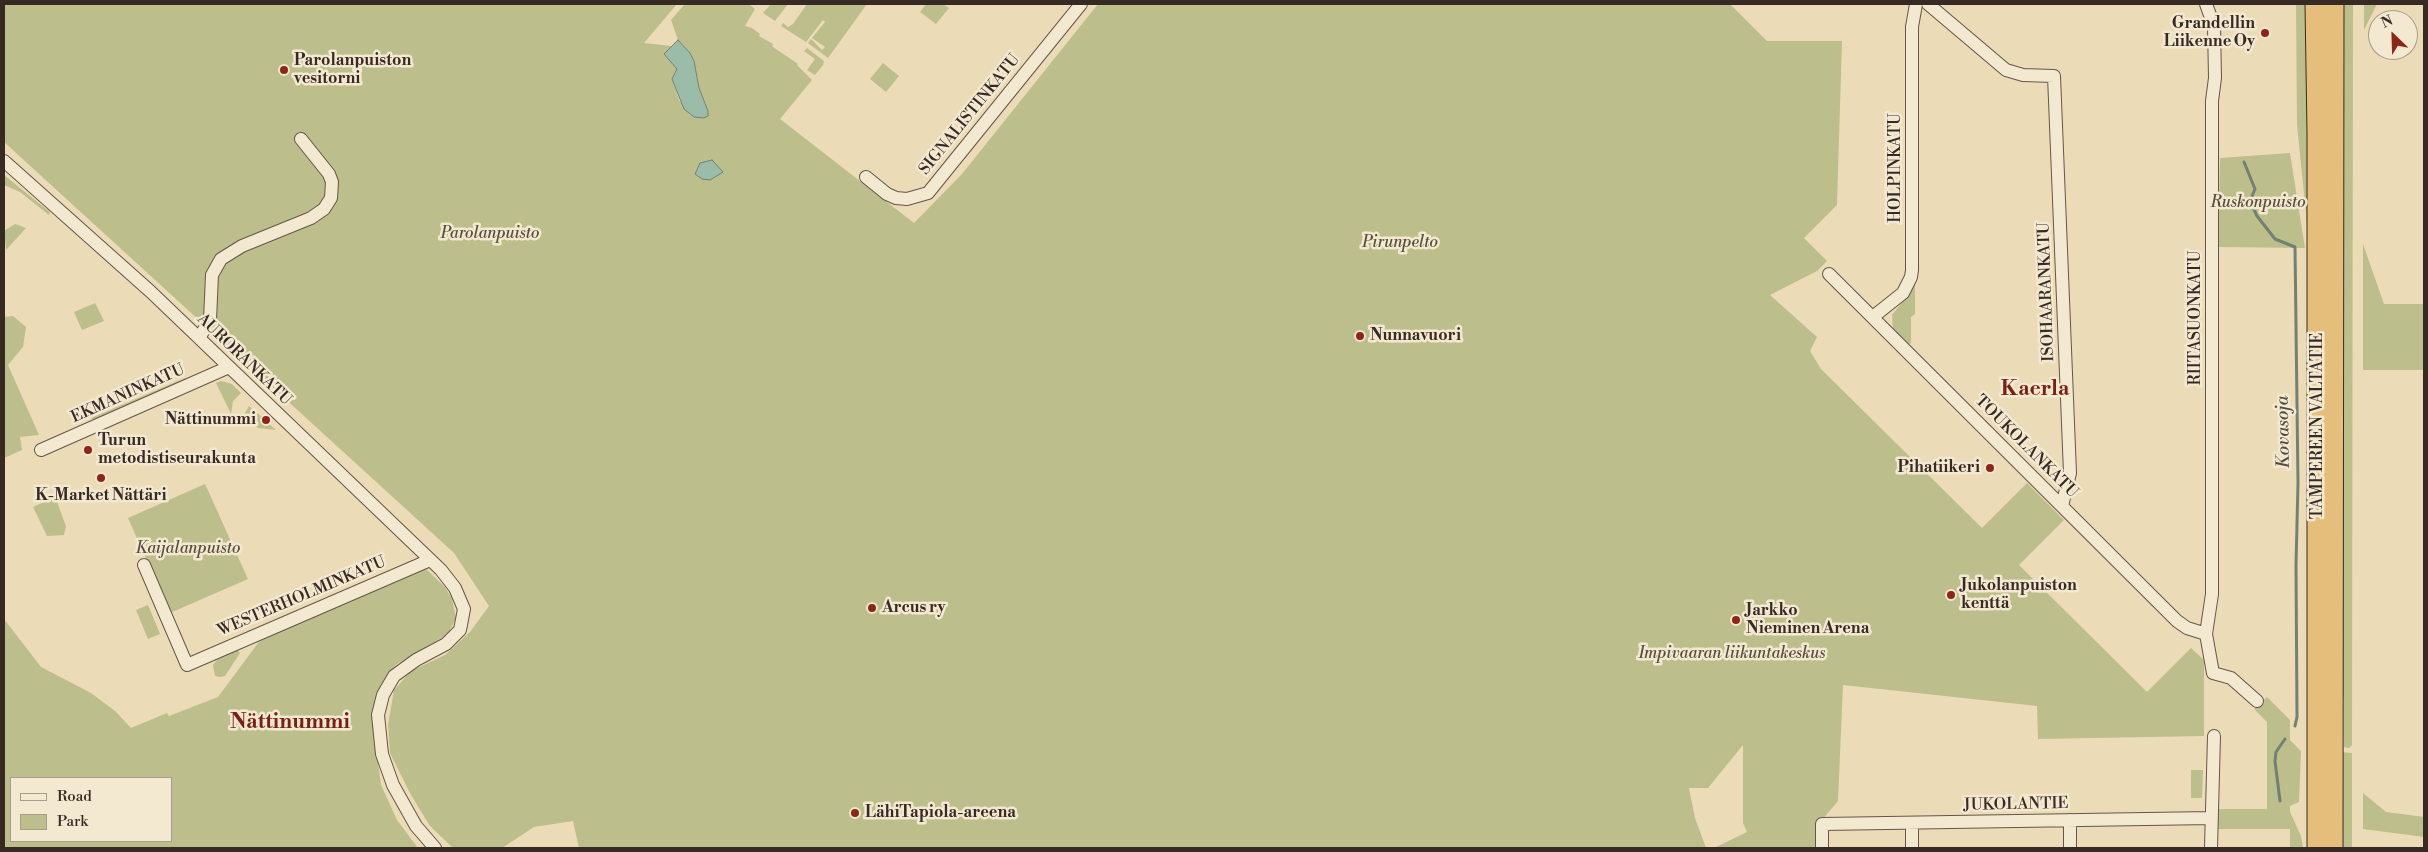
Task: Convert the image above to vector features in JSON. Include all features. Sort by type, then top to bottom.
[{"type":"highway","name":"TAMPEREEN VALTATIE","points":[[2315,4],[2318,202],[2317,848]]},
{"type":"highway","name":"TAMPEREEN VALTATIE","points":[[2333,848],[2334,4]]},
{"type":"street","name":"SIGNALISTINKATU","points":[[866,177],[887,194],[896,198],[912,198],[928,192],[1081,4]]},
{"type":"street","name":"HOLPINKATU","points":[[1874,316],[1903,292],[1911,278],[1912,27],[1916,4]]},
{"type":"street","name":"ISOHAARANKATU","points":[[1928,4],[2006,70],[2023,75],[2054,76],[2070,473],[2062,506]]},
{"type":"street","name":"RIITASUONKATU","points":[[2206,4],[2214,26],[2215,78],[2212,100],[2212,594],[2206,634],[2213,673],[2231,678],[2256,701]]},
{"type":"street","points":[[199,338],[210,320],[212,275],[221,259],[242,246],[311,218],[324,209],[331,198],[332,182],[329,174],[301,139]]},
{"type":"street","name":"AURORANKATU","points":[[4,161],[95,241],[199,338],[430,560],[455,588],[464,608],[460,630],[446,644],[416,660],[394,676],[383,695],[378,715],[382,754],[393,785],[416,826],[434,848]]},
{"type":"street","name":"TOUKOLANKATU","points":[[1829,274],[1874,316],[2177,621],[2187,628],[2206,634]]},
{"type":"street","name":"EKMANINKATU","points":[[41,450],[228,367]]},
{"type":"street","name":"WESTERHOLMINKATU","points":[[144,564],[187,665],[430,560]]},
{"type":"street","points":[[2211,848],[2214,736]]},
{"type":"street","name":"JUKOLANTIE","points":[[1822,848],[1822,824],[2211,818]]},
{"type":"street","points":[[2070,820],[2070,848]]},
{"type":"street","points":[[1912,823],[1912,848]]},
{"type":"green space","points":[[4,4],[677,4],[644,43],[672,46],[664,54],[677,69],[672,79],[679,100],[690,115],[704,118],[708,111],[699,88],[694,61],[690,53],[678,40],[671,20],[685,4],[749,4],[755,9],[745,26],[752,28],[760,34],[759,36],[773,44],[772,46],[798,64],[812,80],[780,119],[914,223],[962,174],[1098,4],[1730,4],[1767,41],[1842,41],[1837,205],[1804,238],[1827,261],[1817,271],[1770,295],[1817,337],[1810,351],[1821,369],[1982,528],[2027,483],[2064,520],[2019,565],[2147,692],[2191,648],[2204,660],[2204,736],[2038,739],[2037,706],[1843,685],[1838,801],[1822,820],[1821,848],[1714,848],[1747,832],[1743,823],[1743,745],[1708,788],[1689,788],[1695,818],[1706,848],[579,848],[573,821],[534,827],[502,848],[453,848],[430,826],[411,795],[390,753],[388,725],[394,690],[411,671],[445,655],[470,632],[489,606],[454,553],[4,142]]},
{"type":"green space","points":[[771,4],[788,4],[775,21],[763,13]]},
{"type":"green space","points":[[807,4],[867,4],[828,58],[808,43],[811,39],[822,50],[825,47],[812,38],[825,22],[823,20],[806,42],[781,26],[783,23],[788,27],[793,24]]},
{"type":"green space","points":[[926,4],[943,4],[949,8],[936,24],[920,12]]},
{"type":"green space","points":[[2296,4],[2305,4],[2311,72],[2308,233],[2297,125]]},
{"type":"green space","points":[[2343,4],[2353,4],[2352,745],[2349,748],[2344,747],[2344,697],[2342,696]]},
{"type":"green space","points":[[2364,4],[2377,4],[2374,10],[2368,10],[2368,22],[2364,30]]},
{"type":"green space","points":[[807,48],[824,61],[815,75],[807,70],[815,59],[804,51]]},
{"type":"green space","points":[[883,63],[899,76],[886,92],[870,79]]},
{"type":"green space","name":"Ruskonpuisto","points":[[2290,153],[2305,248],[2218,247],[2220,158]]},
{"type":"green space","points":[[4,175],[50,212],[49,215],[20,192],[4,185]]},
{"type":"green space","points":[[15,224],[26,228],[6,250],[4,231]]},
{"type":"green space","points":[[2363,244],[2384,304],[2424,304],[2424,370],[2363,370]]},
{"type":"green space","points":[[1915,281],[1915,314],[1911,317],[1911,343],[1907,346],[1893,330],[1892,315],[1911,291]]},
{"type":"green space","points":[[95,303],[104,321],[82,330],[74,312]]},
{"type":"green space","points":[[13,316],[26,327],[23,347],[8,365],[39,435],[20,437],[22,450],[4,458],[4,317]]},
{"type":"green space","points":[[185,378],[185,380],[94,420],[91,418]]},
{"type":"green space","points":[[221,381],[232,384],[241,393],[233,401],[231,414],[216,383]]},
{"type":"green space","points":[[249,406],[262,417],[260,419],[265,425],[268,423],[276,430],[258,428],[250,422],[245,413]]},
{"type":"green space","name":"Kaijalanpuisto","points":[[205,484],[248,579],[170,613],[128,518]]},
{"type":"green space","points":[[55,497],[66,526],[64,535],[47,536],[33,507]]},
{"type":"green space","points":[[423,566],[445,587],[452,599],[456,618],[448,634],[397,664],[388,673],[380,688],[375,740],[381,785],[397,820],[418,848],[4,848],[4,619],[41,667],[91,693],[115,711],[131,728],[167,713],[169,716],[218,697],[258,643]]},
{"type":"green space","points":[[148,605],[160,634],[148,639],[136,610]]},
{"type":"green space","points":[[237,649],[240,653],[225,676],[215,676],[213,665],[219,657]]},
{"type":"green space","points":[[2267,697],[2290,720],[2290,740],[2301,751],[2299,802],[2290,806],[2290,812],[2301,836],[2303,848],[2290,848],[2290,829],[2218,829],[2218,809],[2267,809],[2267,722],[2254,709]]},
{"type":"green space","points":[[2341,752],[2352,753],[2352,848],[2341,848]]},
{"type":"green space","points":[[2191,770],[2203,770],[2202,798],[2191,798]]},
{"type":"green space","points":[[2363,793],[2386,812],[2424,817],[2424,837],[2363,829]]},
{"type":"shaded area","points":[[678,40],[690,53],[694,61],[699,88],[708,111],[708,116],[704,118],[694,117],[684,109],[672,79],[677,69],[664,54]]},
{"type":"shaded area","points":[[712,160],[723,172],[710,180],[702,179],[695,174],[700,163]]},
{"type":"waterway","name":"Kovasoja","points":[[2244,162],[2255,189],[2250,201],[2257,216],[2275,239],[2295,247],[2298,483],[2296,565],[2297,717],[2295,726]]},
{"type":"waterway","points":[[2280,801],[2275,761],[2276,752],[2285,739]]},
{"type":"place","name":"Grandellin Liikenne Oy","points":[[2265,33]]},
{"type":"place","name":"Parolanpuiston vesitorni","points":[[284,70]]},
{"type":"place","name":"Nunnavuori","points":[[1360,336]]},
{"type":"place","name":"Nättinummi","points":[[266,420]]},
{"type":"place","name":"Turun metodistiseurakunta","points":[[88,450]]},
{"type":"place","name":"Pihatiikeri","points":[[1990,468]]},
{"type":"place","name":"K-Market Nättäri","points":[[101,478]]},
{"type":"place","name":"Jukolanpuiston kenttä","points":[[1951,595]]},
{"type":"place","name":"Arcus ry","points":[[872,608]]},
{"type":"place","name":"Jarkko Nieminen Arena","points":[[1736,620]]},
{"type":"place","name":"LähiTapiola-areena","points":[[855,813]]},
{"type":"district","name":"Kaerla","points":[[2035,390]]},
{"type":"district","name":"Nättinummi","points":[[290,723]]},
{"type":"park label","name":"Parolanpuisto","points":[[490,234]]},
{"type":"park label","name":"Pirunpelto","points":[[1400,243]]},
{"type":"park label","name":"Impivaaran liikuntakeskus","points":[[1732,654]]}]
